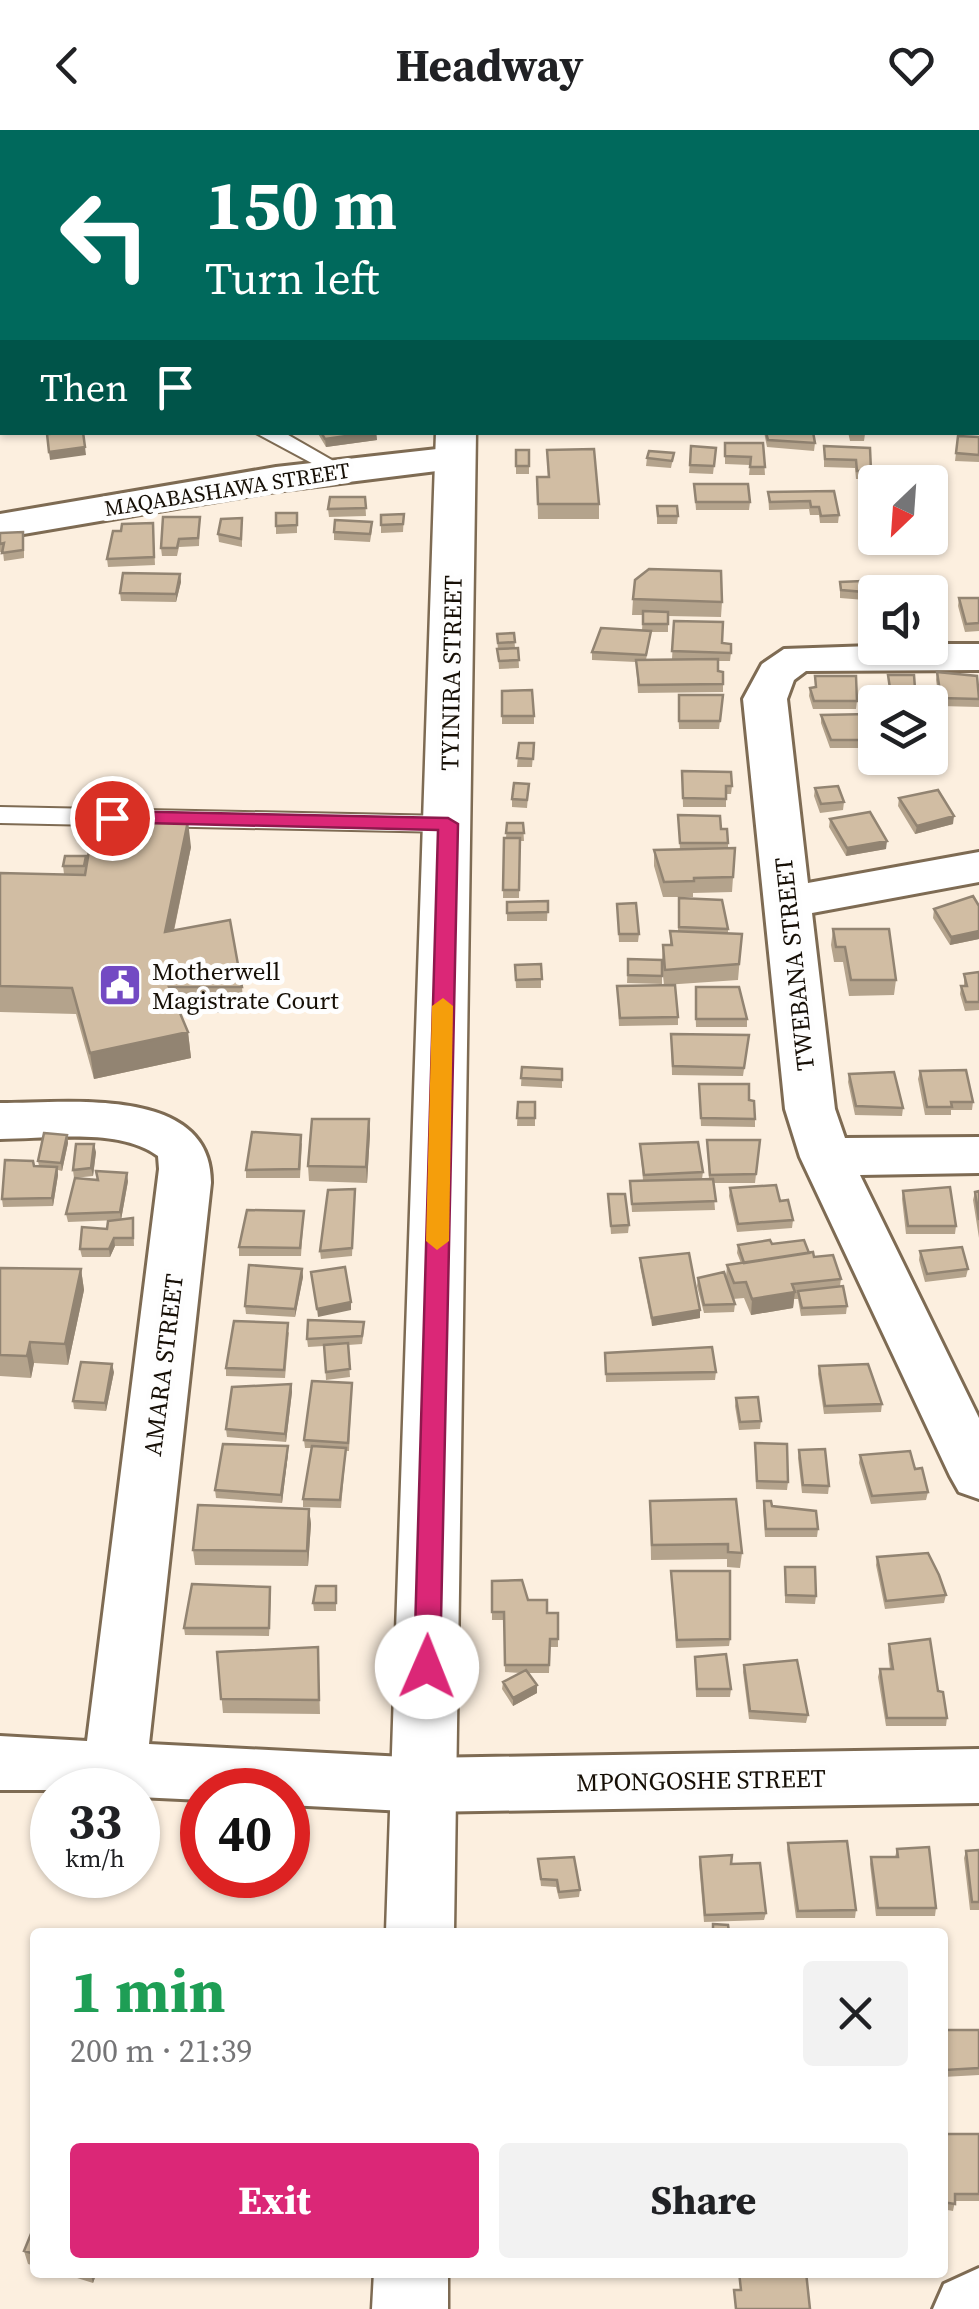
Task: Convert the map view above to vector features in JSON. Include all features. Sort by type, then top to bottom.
[{"type":"street","name":"MAQABASHAWA STREET","points":[[0,526],[340,471],[456,446]]},
{"type":"street","name":"TYINIRA STREET","points":[[420,1928],[456,446]]},
{"type":"street","name":"TWEBANA STREET","points":[[973,1448],[826,1158],[810,1110],[765,699],[771,679],[782,664],[800,658],[979,657]]},
{"type":"street","points":[[788,902],[979,868]]},
{"type":"street","name":"AMARA STREET","points":[[0,1120],[142,1128],[177,1144],[184,1157],[186,1184],[115,1768]]},
{"type":"street","points":[[826,1158],[979,1155]]},
{"type":"street","name":"MPONGOSHE STREET","points":[[0,1763],[115,1768]]},
{"type":"street","name":"MPONGOSHE STREET","points":[[160,1770],[424,1785],[979,1776]]},
{"type":"street","points":[[410,2309],[411,2278]]},
{"type":"street","points":[[969,2309],[979,2304]]},
{"type":"lane","points":[[271,435],[340,471]]},
{"type":"lane","points":[[0,815],[448,824]]},
{"type":"building","points":[[47,435],[83,435],[85,447],[49,452]]},
{"type":"building","points":[[767,435],[814,435],[815,443],[768,440]]},
{"type":"building","points":[[958,436],[979,437],[979,455],[956,453]]},
{"type":"building","points":[[725,443],[763,443],[765,467],[750,467],[751,457],[725,456]]},
{"type":"building","points":[[691,446],[716,448],[714,466],[690,465]]},
{"type":"building","points":[[824,446],[870,448],[871,465],[858,465],[858,471],[856,460],[825,459]]},
{"type":"building","points":[[594,449],[599,504],[538,504],[537,477],[549,477],[547,450]]},
{"type":"building","points":[[516,450],[529,450],[529,466],[516,466]]},
{"type":"building","points":[[649,451],[674,453],[672,461],[647,458]]},
{"type":"building","points":[[694,484],[748,484],[750,502],[696,502]]},
{"type":"building","points":[[834,491],[839,515],[821,516],[819,507],[811,507],[810,501],[770,502],[768,492]]},
{"type":"building","points":[[330,497],[365,497],[366,508],[328,509]]},
{"type":"building","points":[[657,506],[677,506],[678,516],[658,516]]},
{"type":"building","points":[[276,513],[297,513],[297,525],[276,526]]},
{"type":"building","points":[[404,514],[403,524],[381,525],[381,515]]},
{"type":"building","points":[[163,517],[200,517],[198,538],[179,539],[177,548],[161,548]]},
{"type":"building","points":[[242,518],[241,539],[218,534],[221,519]]},
{"type":"building","points":[[335,520],[372,522],[370,534],[334,532]]},
{"type":"building","points":[[153,523],[154,557],[107,559],[113,531],[121,531],[122,524]]},
{"type":"building","points":[[23,532],[23,550],[2,553],[0,533]]},
{"type":"building","points":[[649,569],[721,571],[722,602],[633,599],[635,580]]},
{"type":"building","points":[[123,573],[180,574],[176,594],[120,593]]},
{"type":"building","points":[[858,581],[858,591],[841,590],[840,582]]},
{"type":"building","points":[[959,598],[979,598],[979,623],[966,624]]},
{"type":"building","points":[[643,611],[668,612],[668,624],[643,624]]},
{"type":"building","points":[[674,621],[723,622],[722,643],[731,644],[731,653],[672,651]]},
{"type":"building","points":[[601,628],[651,631],[646,655],[592,652]]},
{"type":"building","points":[[514,633],[515,642],[498,643],[497,634]]},
{"type":"building","points":[[518,648],[519,660],[499,661],[497,649]]},
{"type":"building","points":[[718,659],[723,684],[639,685],[636,660]]},
{"type":"building","points":[[937,672],[977,676],[979,699],[948,698],[948,685],[939,685]]},
{"type":"building","points":[[888,675],[914,675],[915,685],[889,685]]},
{"type":"building","points":[[815,676],[856,676],[857,701],[814,701],[810,688],[816,687]]},
{"type":"building","points":[[532,690],[534,716],[502,716],[502,691]]},
{"type":"building","points":[[679,695],[723,695],[720,721],[679,721]]},
{"type":"building","points":[[858,714],[858,740],[831,740],[821,715]]},
{"type":"building","points":[[519,743],[534,743],[533,759],[517,758]]},
{"type":"building","points":[[682,771],[731,772],[732,786],[726,786],[726,799],[683,798]]},
{"type":"building","points":[[514,783],[529,784],[527,800],[512,799]]},
{"type":"building","points":[[838,786],[844,802],[821,804],[815,788]]},
{"type":"building","points":[[938,790],[954,816],[917,826],[899,798]]},
{"type":"building","points":[[870,812],[887,841],[847,848],[830,819]]},
{"type":"building","points":[[678,815],[720,816],[721,829],[727,829],[728,843],[680,843]]},
{"type":"building","name":"Motherwell Magistrate Court","points":[[94,821],[188,821],[165,932],[230,920],[242,987],[169,987],[188,1032],[90,1053],[72,988],[0,986],[0,873],[85,875]]},
{"type":"building","points":[[507,823],[523,823],[524,833],[506,833]]},
{"type":"building","points":[[504,838],[520,838],[519,890],[503,890]]},
{"type":"building","points":[[735,848],[733,877],[664,882],[654,850]]},
{"type":"building","points":[[65,856],[86,856],[84,866],[63,866]]},
{"type":"building","points":[[973,896],[979,906],[979,931],[951,937],[934,909]]},
{"type":"building","points":[[679,898],[722,900],[728,929],[679,927]]},
{"type":"building","points":[[548,901],[548,912],[507,913],[507,902]]},
{"type":"building","points":[[636,903],[639,934],[619,934],[617,904]]},
{"type":"building","points":[[833,929],[889,929],[896,980],[851,980],[845,947],[836,947]]},
{"type":"building","points":[[670,931],[742,934],[739,964],[665,970],[663,945],[672,945]]},
{"type":"building","points":[[628,959],[662,960],[662,976],[628,975]]},
{"type":"building","points":[[541,964],[542,979],[516,980],[515,965]]},
{"type":"building","points":[[979,972],[979,1002],[966,1002],[961,986],[967,986],[964,974]]},
{"type":"building","points":[[675,985],[678,1017],[620,1018],[617,986]]},
{"type":"building","points":[[696,987],[739,987],[747,1019],[696,1019]]},
{"type":"building","points":[[671,1034],[749,1035],[744,1068],[673,1066]]},
{"type":"building","points":[[522,1067],[562,1069],[562,1080],[521,1078]]},
{"type":"building","points":[[966,1070],[973,1102],[927,1107],[920,1071]]},
{"type":"building","points":[[894,1072],[903,1108],[856,1106],[849,1074]]},
{"type":"building","points":[[699,1084],[749,1084],[755,1119],[701,1118]]},
{"type":"building","points":[[518,1102],[535,1102],[535,1118],[517,1118]]},
{"type":"building","points":[[312,1119],[369,1119],[366,1167],[308,1166]]},
{"type":"building","points":[[252,1132],[301,1135],[299,1169],[246,1170]]},
{"type":"building","points":[[44,1133],[67,1135],[61,1163],[38,1161]]},
{"type":"building","points":[[707,1140],[760,1140],[756,1174],[710,1175]]},
{"type":"building","points":[[698,1142],[703,1172],[644,1175],[640,1144]]},
{"type":"building","points":[[76,1144],[94,1144],[91,1168],[73,1170]]},
{"type":"building","points":[[5,1160],[57,1167],[52,1198],[2,1199]]},
{"type":"building","points":[[96,1171],[127,1173],[120,1212],[66,1214],[75,1178],[98,1180]]},
{"type":"building","points":[[713,1179],[716,1201],[632,1204],[630,1181]]},
{"type":"building","points":[[776,1185],[780,1201],[788,1200],[793,1220],[738,1224],[730,1188]]},
{"type":"building","points":[[950,1187],[956,1226],[908,1226],[903,1191]]},
{"type":"building","points":[[355,1189],[352,1248],[320,1251],[328,1190]]},
{"type":"building","points":[[608,1194],[625,1194],[629,1225],[611,1226]]},
{"type":"building","points":[[247,1210],[304,1211],[300,1248],[239,1247]]},
{"type":"building","points":[[133,1218],[133,1238],[114,1238],[109,1249],[80,1249],[82,1227],[107,1229],[108,1221]]},
{"type":"building","points":[[770,1240],[772,1244],[804,1240],[809,1253],[744,1263],[738,1245]]},
{"type":"building","points":[[962,1247],[968,1269],[927,1274],[920,1251]]},
{"type":"building","points":[[813,1252],[814,1257],[833,1255],[841,1279],[792,1284],[795,1292],[752,1299],[746,1282],[734,1283],[727,1265]]},
{"type":"building","points":[[689,1253],[700,1310],[652,1318],[640,1258]]},
{"type":"building","points":[[249,1265],[302,1269],[295,1309],[245,1306]]},
{"type":"building","points":[[345,1267],[351,1302],[317,1309],[311,1272]]},
{"type":"building","points":[[0,1268],[81,1269],[65,1344],[30,1342],[27,1356],[0,1355]]},
{"type":"building","points":[[724,1272],[735,1304],[704,1305],[698,1278]]},
{"type":"building","points":[[843,1286],[847,1306],[802,1308],[798,1291]]},
{"type":"building","points":[[308,1320],[364,1322],[362,1336],[307,1339]]},
{"type":"building","points":[[234,1321],[288,1323],[284,1370],[226,1368]]},
{"type":"building","points":[[348,1343],[350,1369],[326,1372],[324,1345]]},
{"type":"building","points":[[712,1347],[716,1372],[606,1374],[605,1353]]},
{"type":"building","points":[[81,1362],[112,1364],[105,1403],[73,1401]]},
{"type":"building","points":[[868,1364],[882,1404],[825,1406],[819,1366]]},
{"type":"building","points":[[312,1381],[352,1383],[348,1443],[304,1440]]},
{"type":"building","points":[[291,1384],[285,1434],[226,1429],[232,1387]]},
{"type":"building","points":[[758,1397],[761,1421],[740,1422],[736,1398]]},
{"type":"building","points":[[755,1443],[787,1444],[788,1482],[757,1481]]},
{"type":"building","points":[[223,1444],[288,1446],[281,1495],[215,1490]]},
{"type":"building","points":[[312,1446],[346,1448],[340,1500],[303,1499]]},
{"type":"building","points":[[825,1449],[829,1486],[803,1485],[799,1450]]},
{"type":"building","points":[[910,1451],[915,1469],[922,1468],[928,1492],[872,1496],[860,1455]]},
{"type":"building","points":[[736,1499],[742,1553],[728,1552],[728,1544],[652,1545],[650,1501]]},
{"type":"building","points":[[764,1501],[771,1501],[772,1506],[816,1511],[818,1529],[766,1529]]},
{"type":"building","points":[[198,1505],[309,1509],[307,1551],[193,1550]]},
{"type":"building","points":[[928,1553],[946,1595],[886,1601],[877,1557]]},
{"type":"building","points":[[785,1567],[815,1567],[816,1596],[786,1595]]},
{"type":"building","points":[[671,1571],[730,1571],[730,1639],[677,1640]]},
{"type":"building","points":[[522,1580],[528,1600],[547,1600],[547,1613],[558,1613],[558,1639],[550,1639],[549,1665],[505,1665],[504,1612],[492,1612],[492,1581]]},
{"type":"building","points":[[192,1584],[270,1587],[269,1628],[184,1628]]},
{"type":"building","points":[[316,1586],[336,1586],[336,1603],[313,1603]]},
{"type":"building","points":[[930,1639],[938,1691],[943,1692],[947,1718],[887,1718],[880,1669],[893,1669],[889,1644]]},
{"type":"building","points":[[318,1647],[319,1700],[221,1699],[217,1652]]},
{"type":"building","points":[[726,1654],[731,1689],[697,1689],[695,1657]]},
{"type":"building","points":[[797,1660],[808,1715],[750,1711],[744,1665]]},
{"type":"building","points":[[526,1670],[537,1685],[513,1698],[503,1682]]},
{"type":"building","points":[[847,1841],[856,1910],[798,1911],[788,1843]]},
{"type":"building","points":[[929,1847],[936,1908],[878,1908],[871,1857],[898,1857],[897,1849]]},
{"type":"building","points":[[979,1850],[979,1902],[972,1902],[966,1851]]},
{"type":"building","points":[[732,1855],[731,1864],[760,1863],[766,1913],[705,1915],[700,1857]]},
{"type":"building","points":[[574,1857],[580,1890],[559,1892],[557,1880],[541,1879],[538,1859]]},
{"type":"building","points":[[948,2030],[979,2030],[979,2068],[948,2070]]},
{"type":"building","points":[[948,2134],[979,2134],[979,2194],[955,2194],[955,2204],[948,2203]]},
{"type":"building","points":[[740,2278],[807,2278],[810,2309],[736,2309],[734,2290],[741,2290]]},
{"type":"slow traffic","points":[[437,1241],[443,1006]]},
{"type":"place","name":"Motherwell Magistrate Court","points":[[120,985]]},
{"type":"route","points":[[112,818],[448,824],[427,1667]]}]
